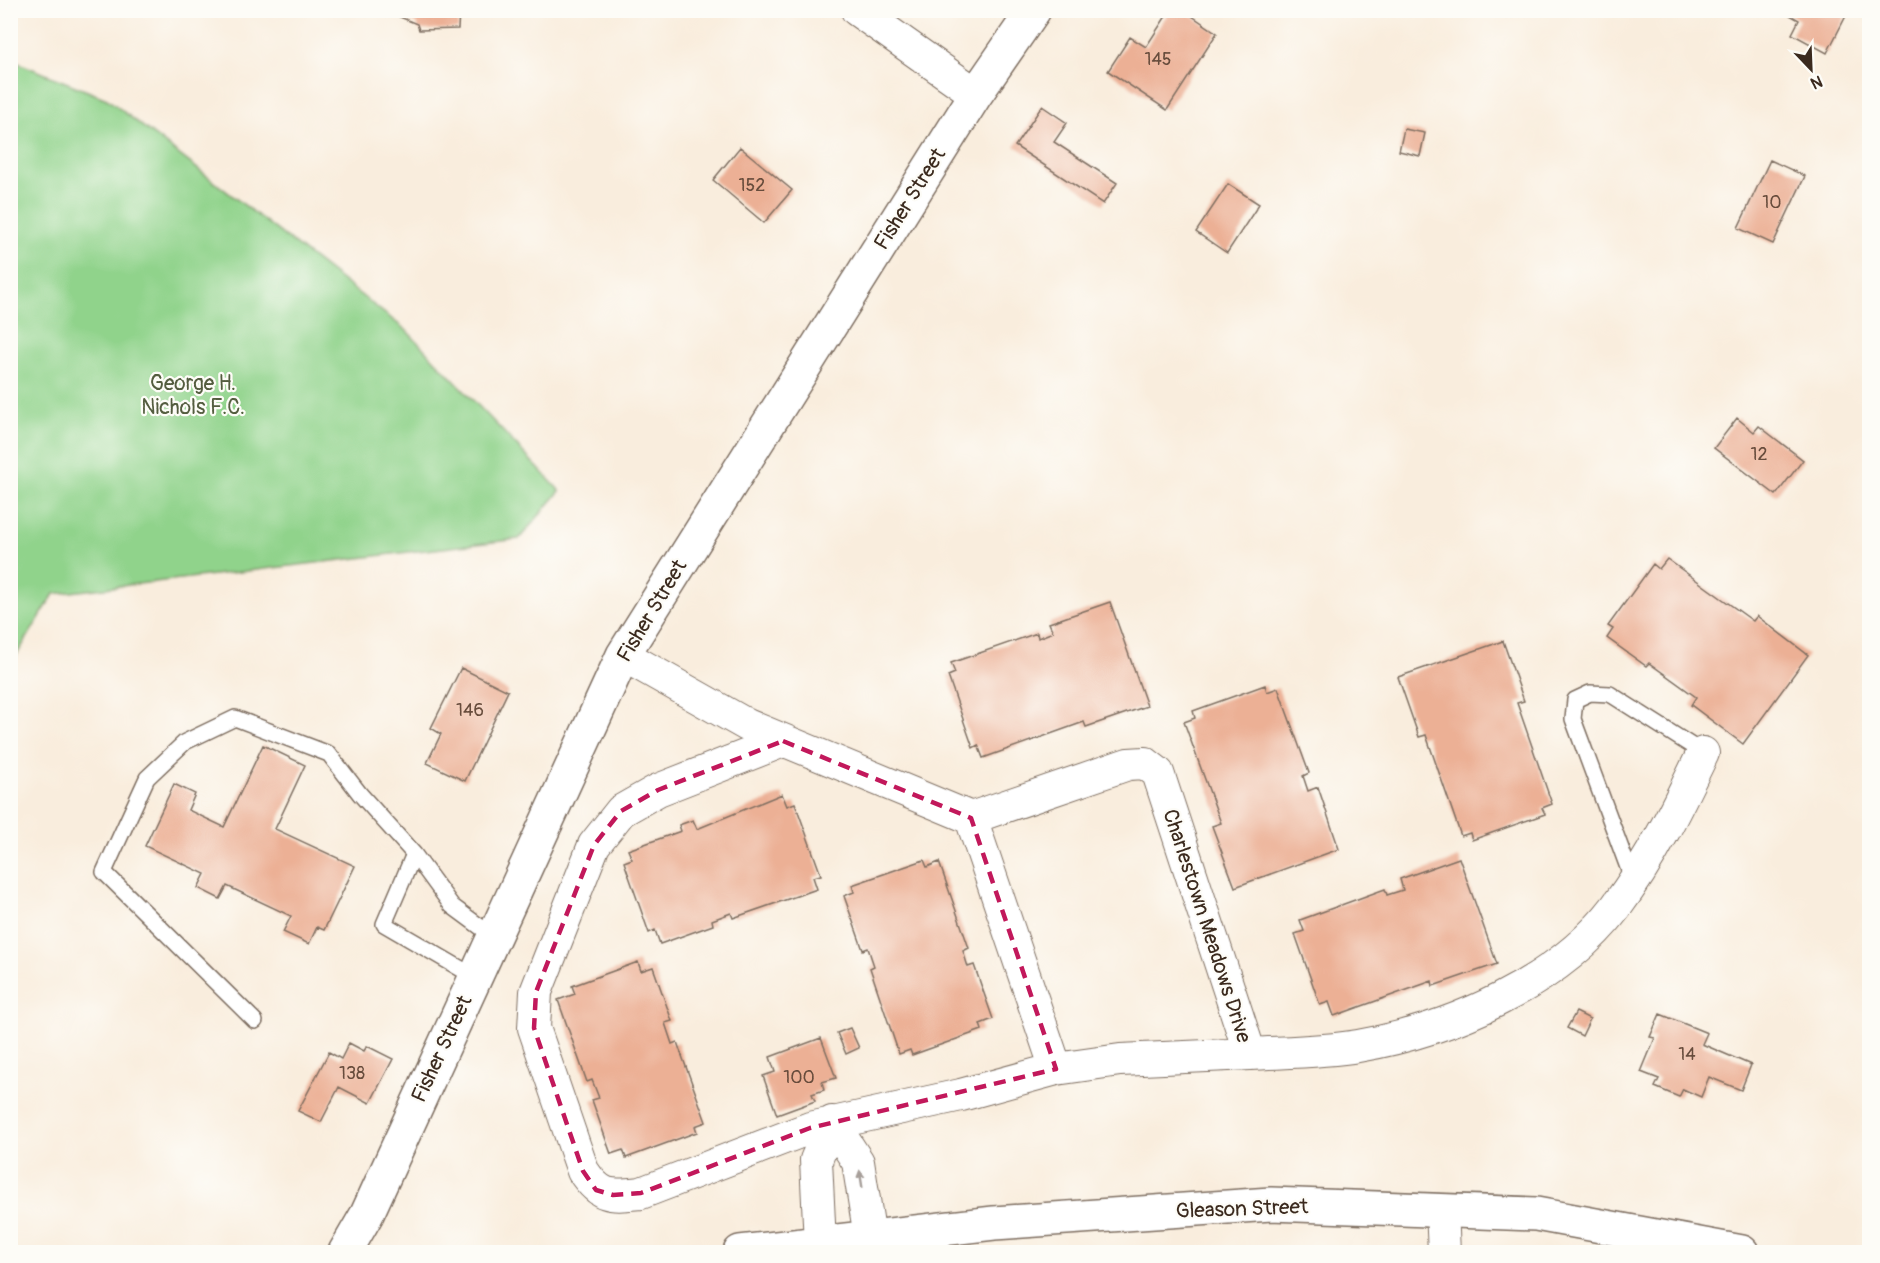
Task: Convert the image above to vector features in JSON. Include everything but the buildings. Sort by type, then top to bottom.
[{"type":"street","points":[[857,10],[976,94]]},
{"type":"street","name":"Fisher Street","points":[[357,1249],[475,977],[623,655],[976,94],[1034,10]]},
{"type":"street","points":[[623,655],[712,707],[783,741],[971,818],[1056,1069]]},
{"type":"street","points":[[783,741],[658,790],[621,811],[594,845],[536,992],[534,1028],[583,1171],[596,1190],[613,1195],[641,1192],[810,1128],[960,1095],[1056,1069],[1120,1060],[1250,1054]]},
{"type":"street","name":"Charlestown Meadows Drive","points":[[971,818],[1128,764],[1145,763],[1158,773],[1250,1054],[1322,1051],[1384,1040],[1437,1024],[1503,997],[1556,966],[1608,916],[1634,882],[1670,823],[1703,753]]},
{"type":"street","points":[[832,1122],[858,1162],[864,1242]]},
{"type":"street","points":[[821,1248],[816,1160],[832,1122]]},
{"type":"street","name":"Gleason Street","points":[[740,1252],[821,1248],[994,1223],[1271,1204],[1536,1214],[1742,1252]]},
{"type":"street","points":[[1442,1211],[1444,1252]]},
{"type":"lane","points":[[1634,882],[1573,719],[1575,700],[1590,693],[1610,694],[1703,753]]},
{"type":"lane","points":[[255,1021],[104,872],[147,778],[185,742],[235,718],[329,754],[360,794],[414,854],[452,906],[494,937]]},
{"type":"lane","points":[[414,854],[384,924],[475,977]]},
{"type":"highlighted area","points":[[783,741],[971,818],[1056,1069],[810,1128],[641,1193],[613,1195],[596,1190],[583,1171],[534,1028],[536,992],[594,845],[621,811],[658,790]]},
{"type":"green space","name":"George H. Nichols F.C.","points":[[11,60],[107,99],[406,330],[560,491],[519,539],[54,594],[11,664]]}]
